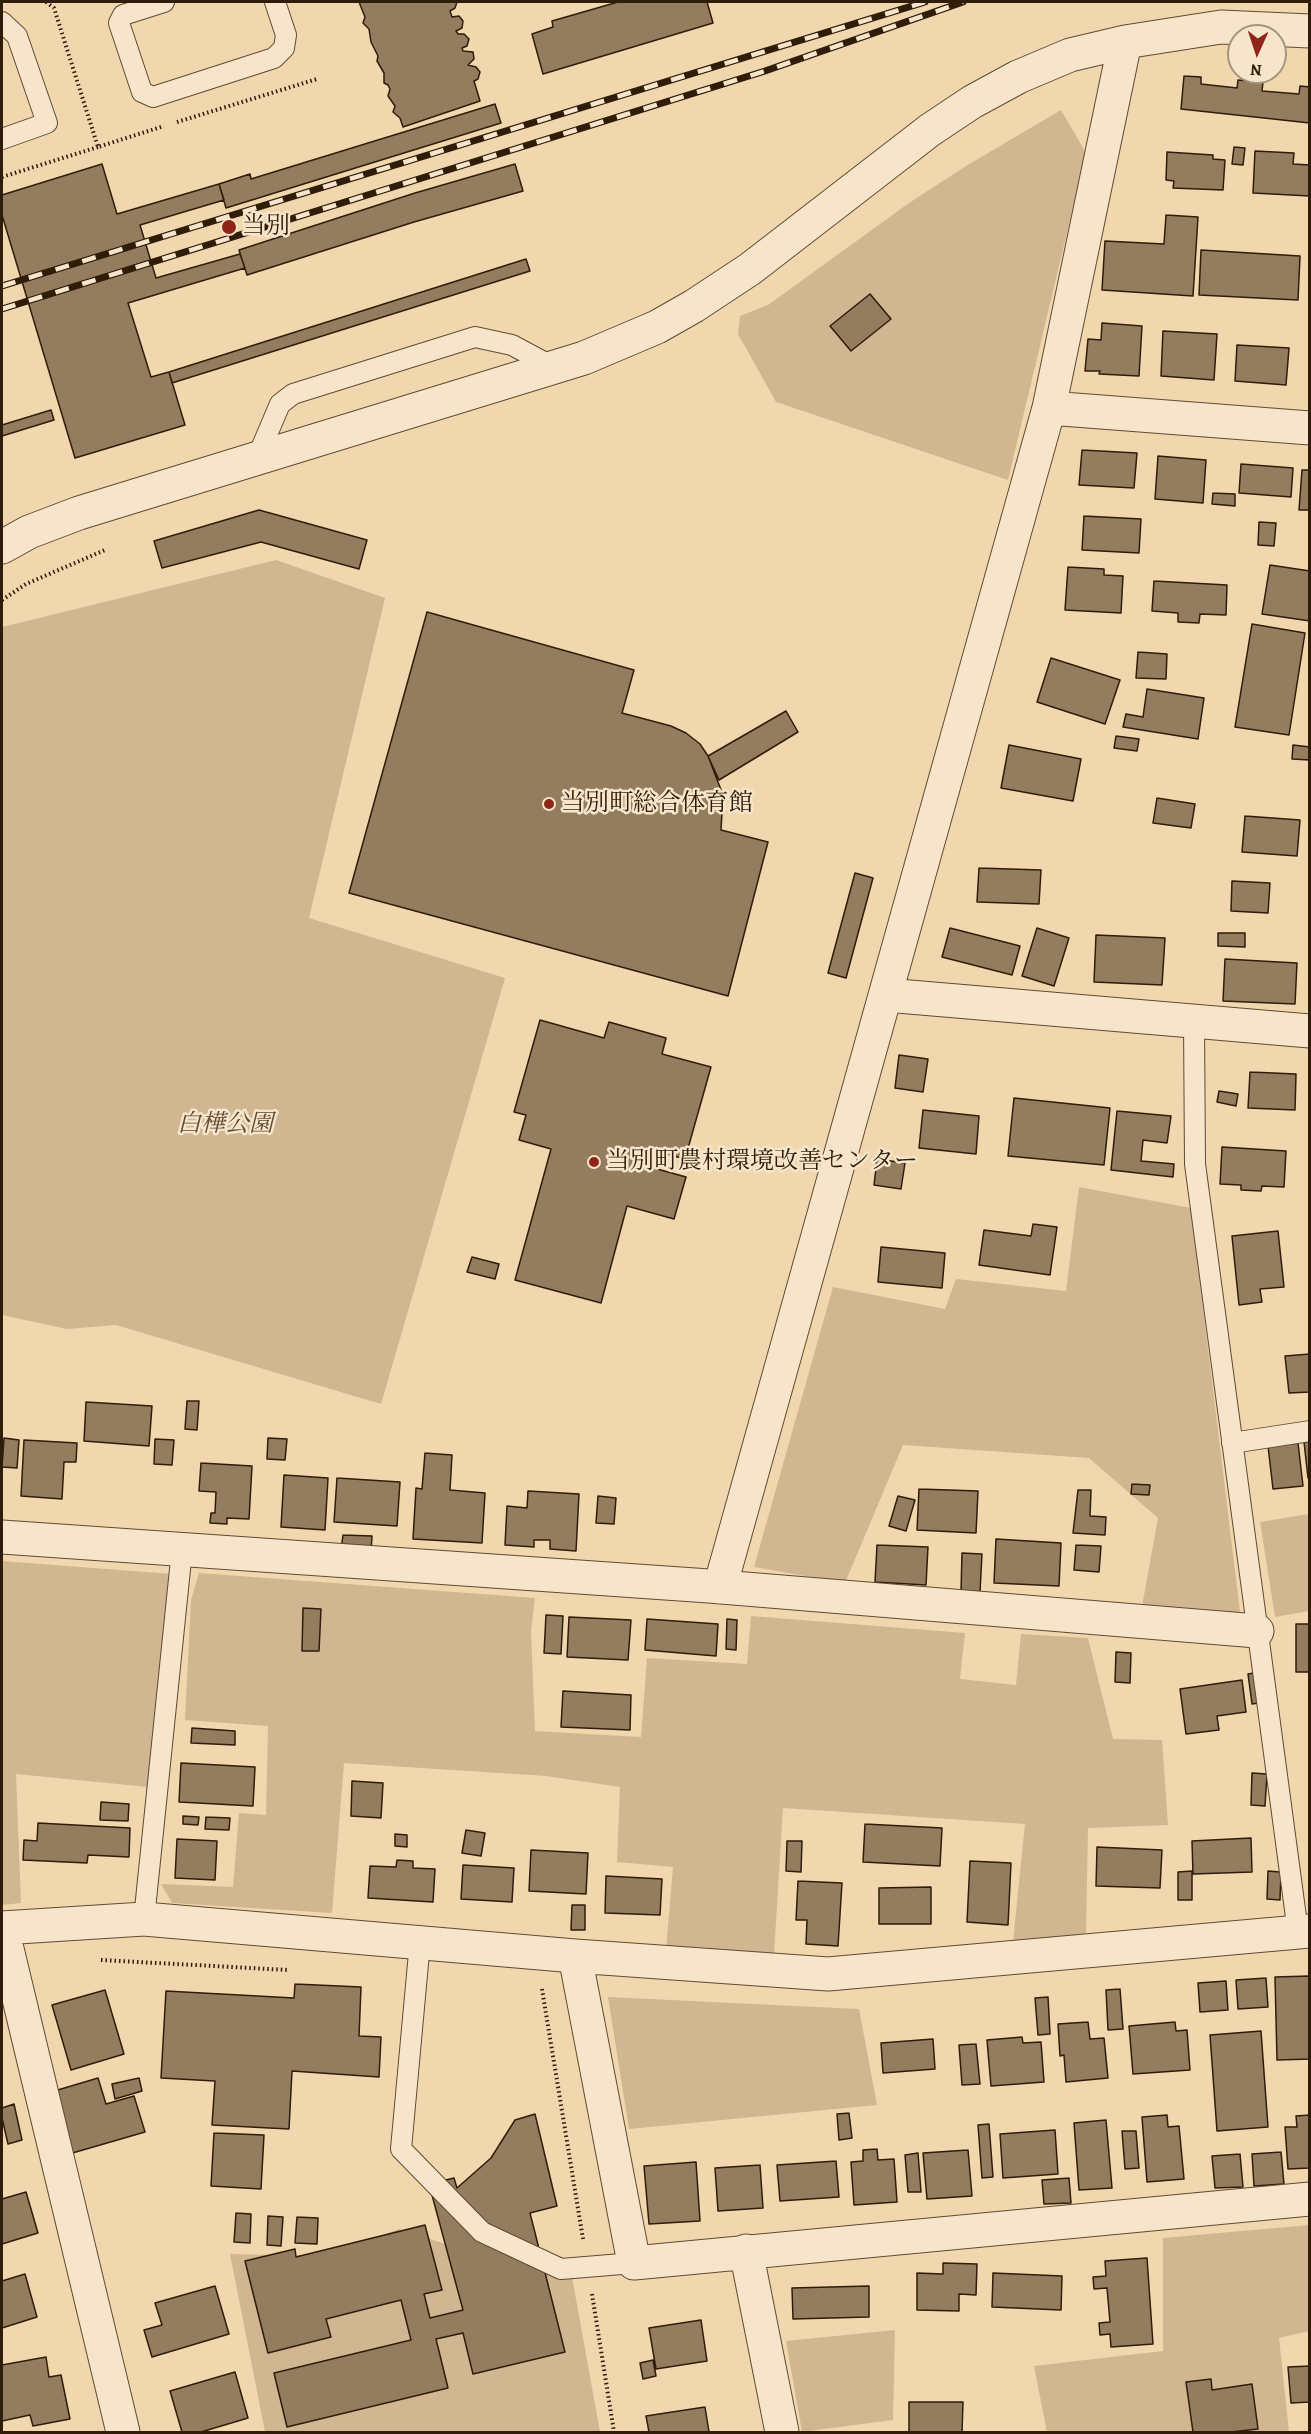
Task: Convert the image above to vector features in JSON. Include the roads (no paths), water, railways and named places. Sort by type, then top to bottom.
[{"type":"street","points":[[2,547],[29,532],[79,513],[584,358],[657,327],[750,269],[930,130],[972,102],[1018,77],[1070,55],[1125,42],[1221,27],[1310,31]]},
{"type":"street","points":[[720,1587],[1049,408],[1125,42]]},
{"type":"street","points":[[1049,408],[1310,428]]},
{"type":"street","points":[[885,994],[1310,1031]]},
{"type":"street","points":[[2,1537],[720,1587],[1257,1631]]},
{"type":"street","points":[[123,2433],[2,1928],[144,1919],[575,1956],[828,1974],[1304,1932]]},
{"type":"street","points":[[575,1956],[634,2263],[1310,2199]]},
{"type":"street","points":[[747,2251],[782,2433]]},
{"type":"lane","points":[[164,2],[123,15],[119,23],[142,92],[153,97],[274,58],[284,48],[286,35],[275,2]]},
{"type":"lane","points":[[2,22],[17,36],[47,123],[2,139]]},
{"type":"lane","points":[[257,458],[280,404],[293,394],[475,337],[512,345],[553,367]]},
{"type":"lane","points":[[1194,1022],[1195,1164],[1257,1631],[1304,1932]]},
{"type":"lane","points":[[1232,1443],[1310,1431]]},
{"type":"lane","points":[[144,1919],[182,1550]]},
{"type":"lane","points":[[420,1942],[401,2149],[482,2232],[561,2269],[634,2263]]},
{"type":"railway","points":[[2,286],[925,2]]},
{"type":"railway","points":[[2,309],[765,71],[963,2]]},
{"type":"place","name":"当別","points":[[229,227]]},
{"type":"place","name":"当別町総合体育館","points":[[549,804]]},
{"type":"place","name":"当別町農村環境改善センター","points":[[594,1162]]},
{"type":"park label","name":"白樺公園","points":[[225,1125]]}]
